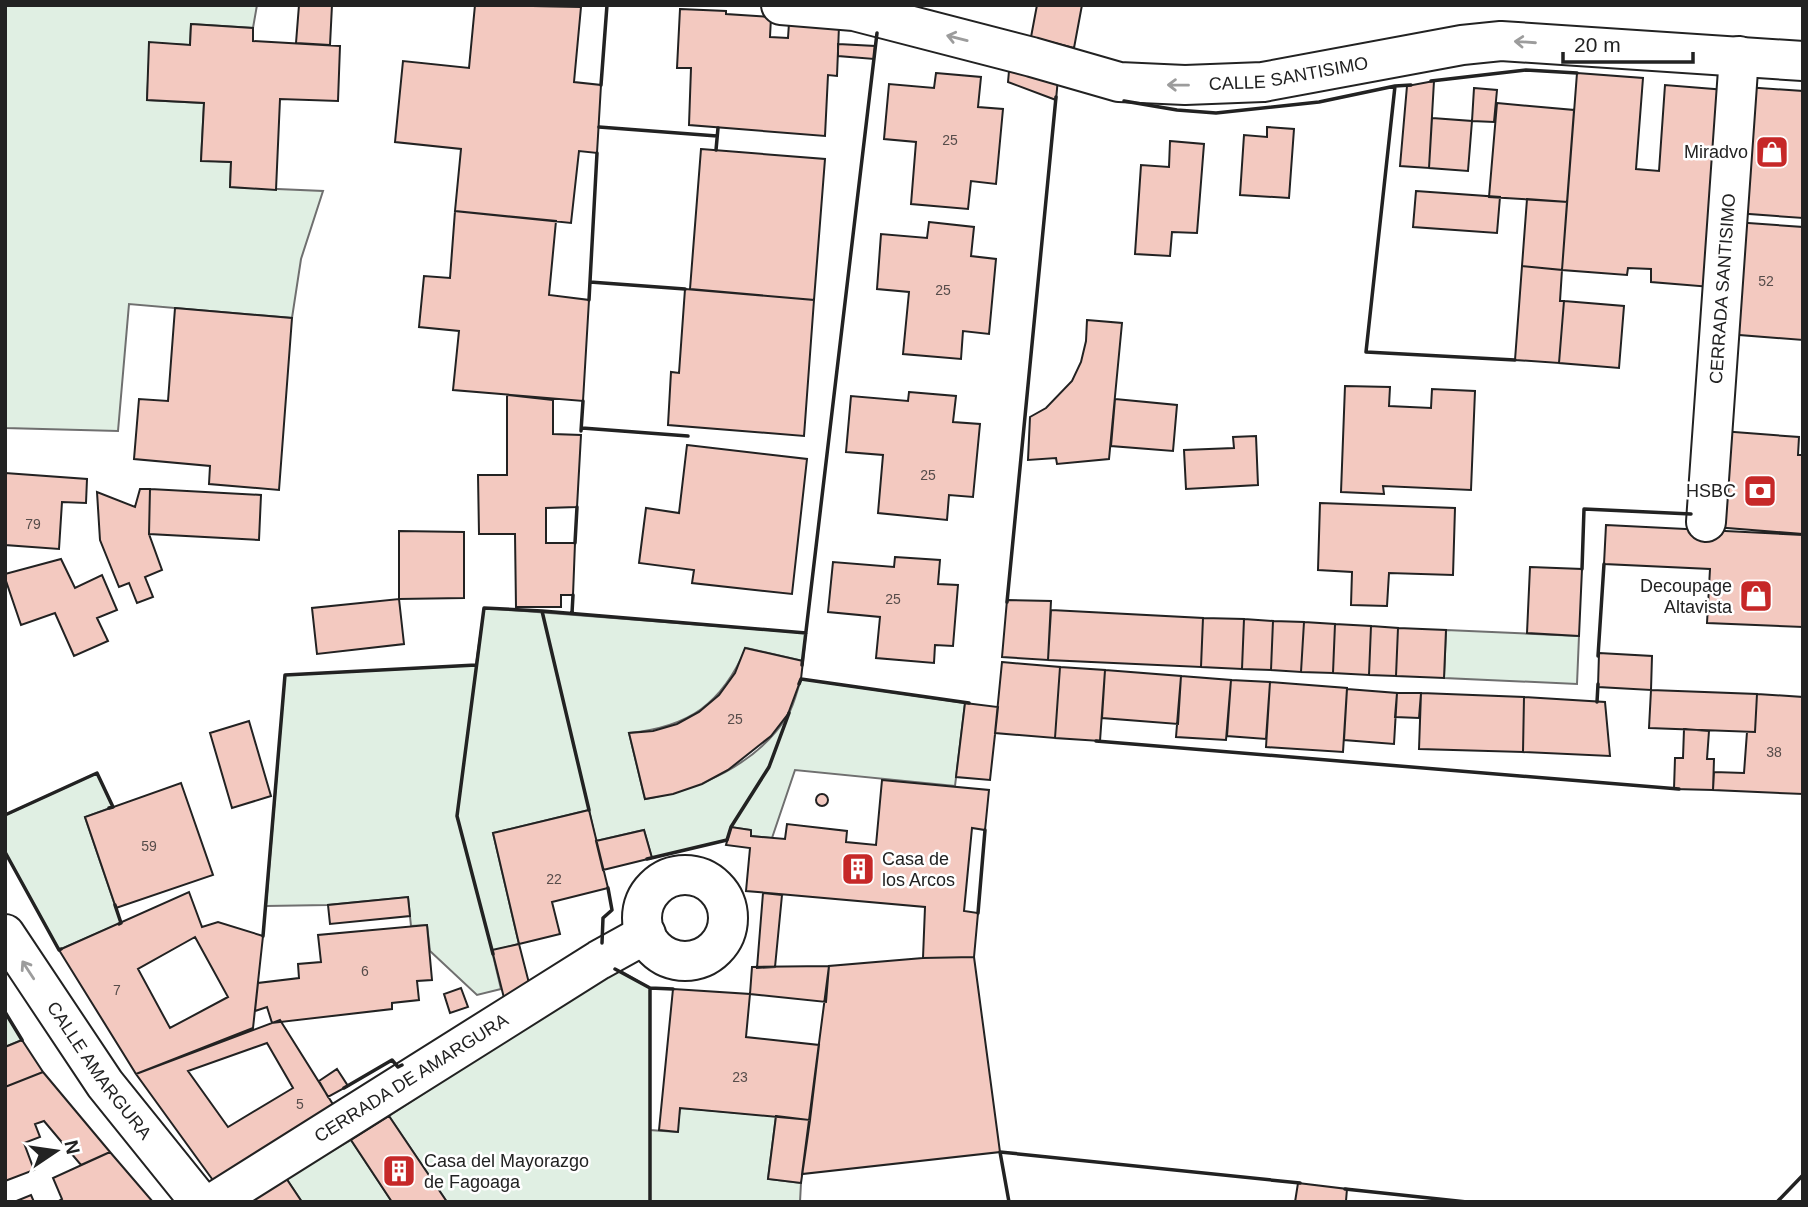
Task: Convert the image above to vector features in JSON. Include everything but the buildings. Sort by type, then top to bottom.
[{"type":"street","name":"CALLE SANTISIMO","points":[[781,5],[853,12],[1119,82],[1185,85],[1263,82],[1462,45],[1501,41],[1803,61]]},
{"type":"street","name":"CERRADA SANTISIMO","points":[[1706,522],[1739,56]]},
{"type":"street","name":"CALLE AMARGURA","points":[[5,934],[106,1084],[200,1202]]},
{"type":"street","name":"CERRADA DE AMARGURA","points":[[214,1202],[646,934]]},
{"type":"green space","points":[[5,5],[257,5],[253,28],[191,24],[190,45],[150,43],[147,100],[204,103],[201,160],[231,162],[230,187],[323,191],[301,259],[292,318],[129,304],[118,431],[5,428]]},
{"type":"green space","points":[[484,608],[806,633],[803,661],[746,648],[726,684],[701,709],[669,725],[629,733],[645,799],[706,781],[743,761],[760,748],[788,715],[801,679],[965,703],[955,786],[795,770],[772,838],[751,836],[750,830],[731,827],[727,840],[652,858],[644,830],[596,841],[589,810],[493,833],[519,944],[492,951],[501,989],[477,995],[430,951],[427,925],[411,926],[408,897],[328,905],[266,906],[285,675],[476,665]]},
{"type":"green space","points":[[1446,630],[1579,636],[1577,684],[1444,678]]},
{"type":"green space","points":[[97,773],[113,807],[85,817],[121,923],[59,950],[5,852],[5,815]]},
{"type":"green space","points":[[616,968],[650,988],[650,1130],[677,1132],[680,1108],[776,1116],[768,1179],[801,1183],[800,1202],[447,1202],[389,1116]]},
{"type":"green space","points":[[5,1012],[22,1040],[5,1047]]},
{"type":"green space","points":[[351,1140],[392,1202],[302,1202],[286,1178]]},
{"type":"wall","points":[[601,85],[607,5]]},
{"type":"wall","points":[[802,665],[877,33]]},
{"type":"wall","points":[[1431,81],[1526,70],[1577,73]]},
{"type":"wall","points":[[1124,101],[1216,113],[1319,102],[1411,85]]},
{"type":"wall","points":[[1395,86],[1366,352],[1515,360]]},
{"type":"wall","points":[[1007,602],[1056,97]]},
{"type":"wall","points":[[599,127],[717,136]]},
{"type":"wall","points":[[716,150],[718,128]]},
{"type":"wall","points":[[589,300],[597,153]]},
{"type":"wall","points":[[590,282],[685,289]]},
{"type":"wall","points":[[581,431],[583,401]]},
{"type":"wall","points":[[582,428],[688,436]]},
{"type":"wall","points":[[575,543],[577,507]]},
{"type":"wall","points":[[1582,569],[1584,509],[1691,514]]},
{"type":"wall","points":[[1598,656],[1604,564]]},
{"type":"wall","points":[[572,613],[573,595]]},
{"type":"wall","points":[[493,954],[457,816],[484,608],[542,611],[589,810]]},
{"type":"wall","points":[[542,611],[806,633]]},
{"type":"wall","points":[[263,936],[285,675],[476,665]]},
{"type":"wall","points":[[799,684],[801,679],[969,703]]},
{"type":"wall","points":[[1597,702],[1598,684]]},
{"type":"wall","points":[[647,859],[727,840],[731,827],[769,767],[789,713]]},
{"type":"wall","points":[[1096,741],[1679,789]]},
{"type":"wall","points":[[5,815],[97,773],[113,807],[109,808]]},
{"type":"wall","points":[[978,913],[985,830]]},
{"type":"wall","points":[[5,852],[59,950],[61,949]]},
{"type":"wall","points":[[602,943],[603,918],[612,910],[608,888]]},
{"type":"wall","points":[[115,905],[121,923],[119,924]]},
{"type":"wall","points":[[615,969],[650,988],[650,1202]]},
{"type":"wall","points":[[650,988],[673,989]]},
{"type":"wall","points":[[5,1012],[22,1040]]},
{"type":"wall","points":[[344,1088],[392,1060],[398,1067],[402,1065]]},
{"type":"wall","points":[[1009,1202],[1000,1152],[1300,1183]]},
{"type":"wall","points":[[1777,1202],[1803,1175]]},
{"type":"wall","points":[[1345,1189],[1467,1202]]},
{"type":"place","name":"Miradvo","points":[[1772,152]]},
{"type":"place","name":"HSBC","points":[[1760,491]]},
{"type":"place","name":"Decoupage Altavista","points":[[1756,596]]},
{"type":"place","name":"Casa de los Arcos","points":[[858,869]]},
{"type":"place","name":"Casa del Mayorazgo de Fagoaga","points":[[399,1171]]}]
